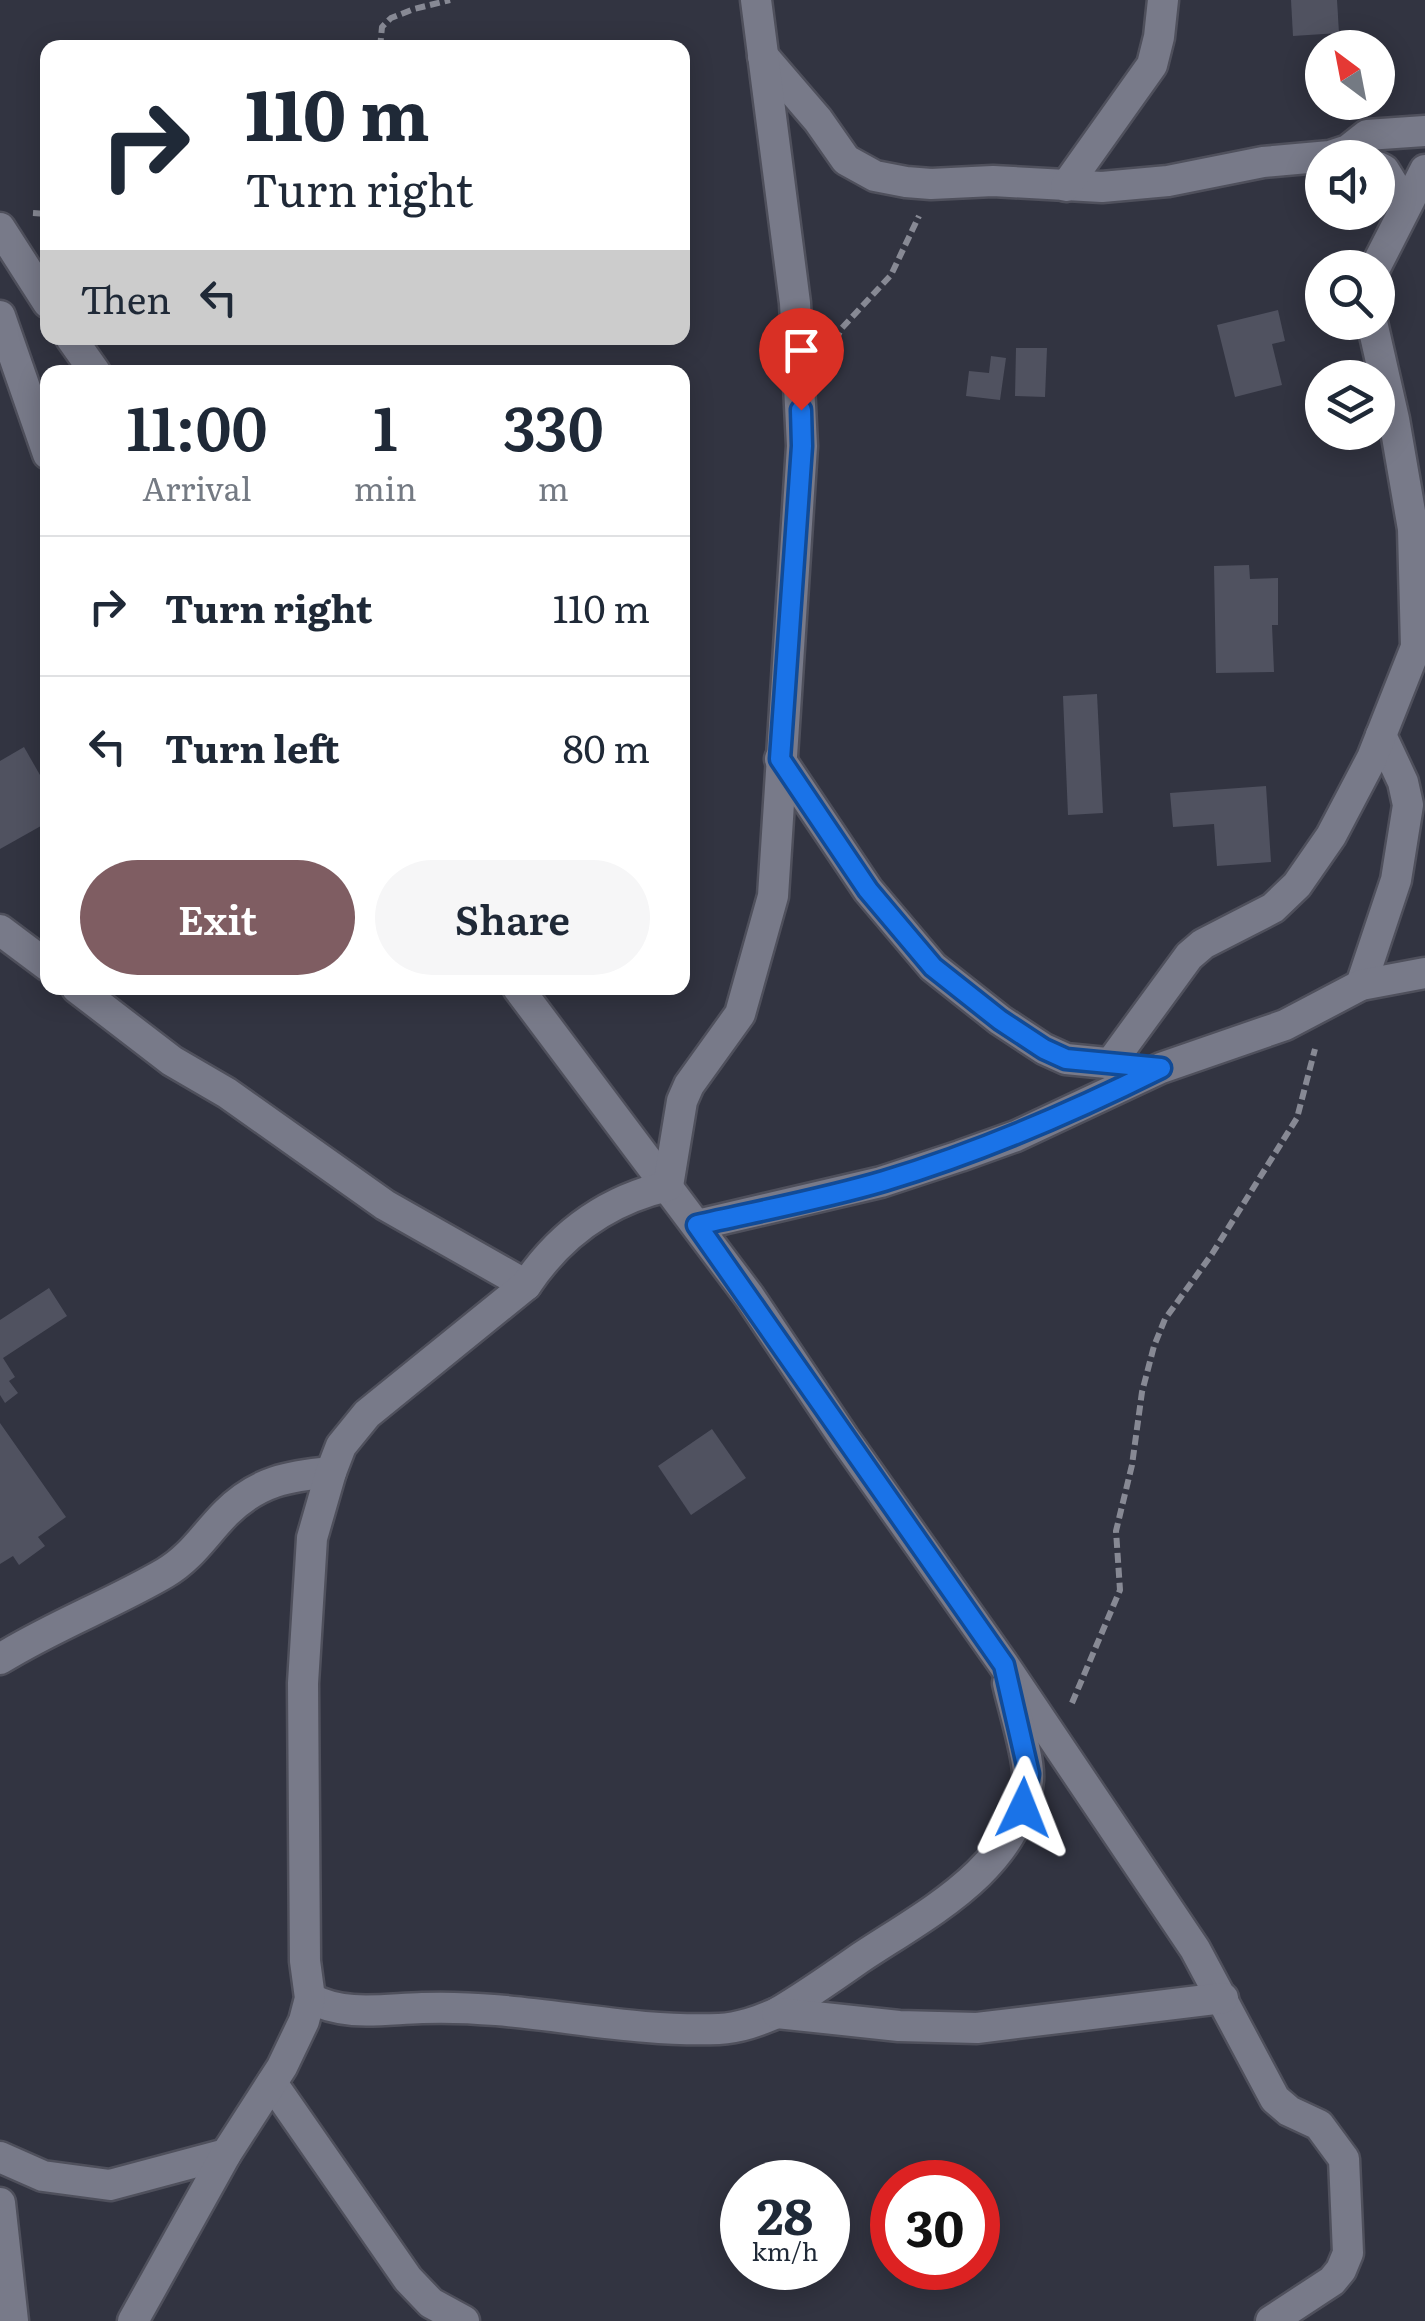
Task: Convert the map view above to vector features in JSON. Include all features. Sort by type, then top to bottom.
[{"type":"street","points":[[668,1186],[682,1101],[689,1085],[740,1014],[770,916],[802,446],[795,303],[756,0]]},
{"type":"street","points":[[1066,186],[1152,65],[1163,0]]},
{"type":"street","points":[[762,54],[854,167],[875,176],[931,184],[992,180],[1102,187],[1168,181],[1263,162],[1305,158]]},
{"type":"street","points":[[1364,140],[1367,135],[1425,131]]},
{"type":"street","points":[[1385,250],[1416,191],[1395,177]]},
{"type":"street","points":[[0,228],[40,290]]},
{"type":"street","points":[[0,316],[40,431]]},
{"type":"street","points":[[1110,1064],[1189,956],[1203,944],[1273,908],[1297,884],[1331,836],[1381,735],[1416,647],[1413,529],[1376,340]]},
{"type":"street","points":[[1361,985],[1396,880],[1408,805],[1381,735]]},
{"type":"street","points":[[780,759],[868,890],[933,967],[1000,1020],[1066,1059],[1161,1068]]},
{"type":"street","points":[[0,930],[40,960]]},
{"type":"street","points":[[697,1225],[881,1182],[960,1156],[1016,1136],[1161,1068],[1286,1025],[1361,985],[1425,973]]},
{"type":"street","points":[[523,995],[697,1225],[1004,1665],[1195,1949],[1274,2099],[1319,2125],[1344,2159],[1348,2253],[1341,2270],[1332,2281],[1270,2321]]},
{"type":"street","points":[[107,999],[172,1061],[227,1092],[385,1205],[526,1285]]},
{"type":"street","points":[[133,2321],[226,2154],[272,2083],[304,2021],[310,1998],[305,1961],[304,1682],[312,1538],[340,1446],[367,1414],[526,1285],[539,1266],[585,1220],[610,1206],[668,1186]]},
{"type":"street","points":[[0,1659],[48,1629],[181,1563],[226,1512],[268,1483],[287,1476],[331,1472]]},
{"type":"street","points":[[310,1998],[346,2011],[435,2007],[525,2011],[654,2028],[721,2029],[748,2025],[777,2014],[936,1908],[967,1883],[1007,1841],[1023,1808],[1029,1774],[1004,1665]]},
{"type":"street","points":[[777,2014],[900,2026],[978,2028],[1223,1998]]},
{"type":"street","points":[[272,2083],[408,2279],[430,2303],[464,2321]]},
{"type":"street","points":[[0,2157],[44,2176],[110,2184],[226,2154]]},
{"type":"street","points":[[0,2203],[13,2321]]},
{"type":"path","points":[[381,40],[382,27],[391,18],[450,0]]},
{"type":"path","points":[[832,347],[842,328],[891,274],[908,244],[931,184]]},
{"type":"path","points":[[1042,1721],[1072,1705],[1118,1599],[1116,1530],[1132,1465],[1142,1392],[1165,1318],[1212,1254],[1297,1118],[1326,1004]]},
{"type":"building","points":[[1291,0],[1337,0],[1339,30],[1305,30],[1305,35],[1293,36]]},
{"type":"building","points":[[1278,310],[1285,341],[1272,344],[1282,385],[1235,397],[1217,325]]},
{"type":"building","points":[[1016,348],[1047,348],[1045,397],[1015,396]]},
{"type":"building","points":[[991,356],[1006,358],[1000,400],[966,396],[969,371],[989,373]]},
{"type":"building","points":[[1249,565],[1250,579],[1278,578],[1278,625],[1272,625],[1274,672],[1216,673],[1214,566]]},
{"type":"building","points":[[1097,694],[1103,813],[1068,815],[1063,696]]},
{"type":"building","points":[[24,747],[40,775],[40,826],[0,849],[0,761]]},
{"type":"building","points":[[1266,786],[1271,862],[1217,866],[1214,824],[1173,827],[1170,793]]},
{"type":"building","points":[[49,1288],[67,1316],[3,1358],[15,1377],[9,1381],[18,1393],[5,1403],[0,1395],[0,1320]]},
{"type":"building","points":[[0,1423],[66,1517],[38,1537],[45,1546],[19,1565],[13,1556],[0,1564]]},
{"type":"building","points":[[712,1429],[746,1478],[691,1515],[658,1466]]},
{"type":"route","points":[[801,410],[802,446],[780,759],[868,890],[933,967],[1000,1020],[1066,1059],[1161,1068],[1083,1107],[960,1156],[881,1182],[697,1225],[1004,1665],[1029,1774],[1023,1808]]}]
